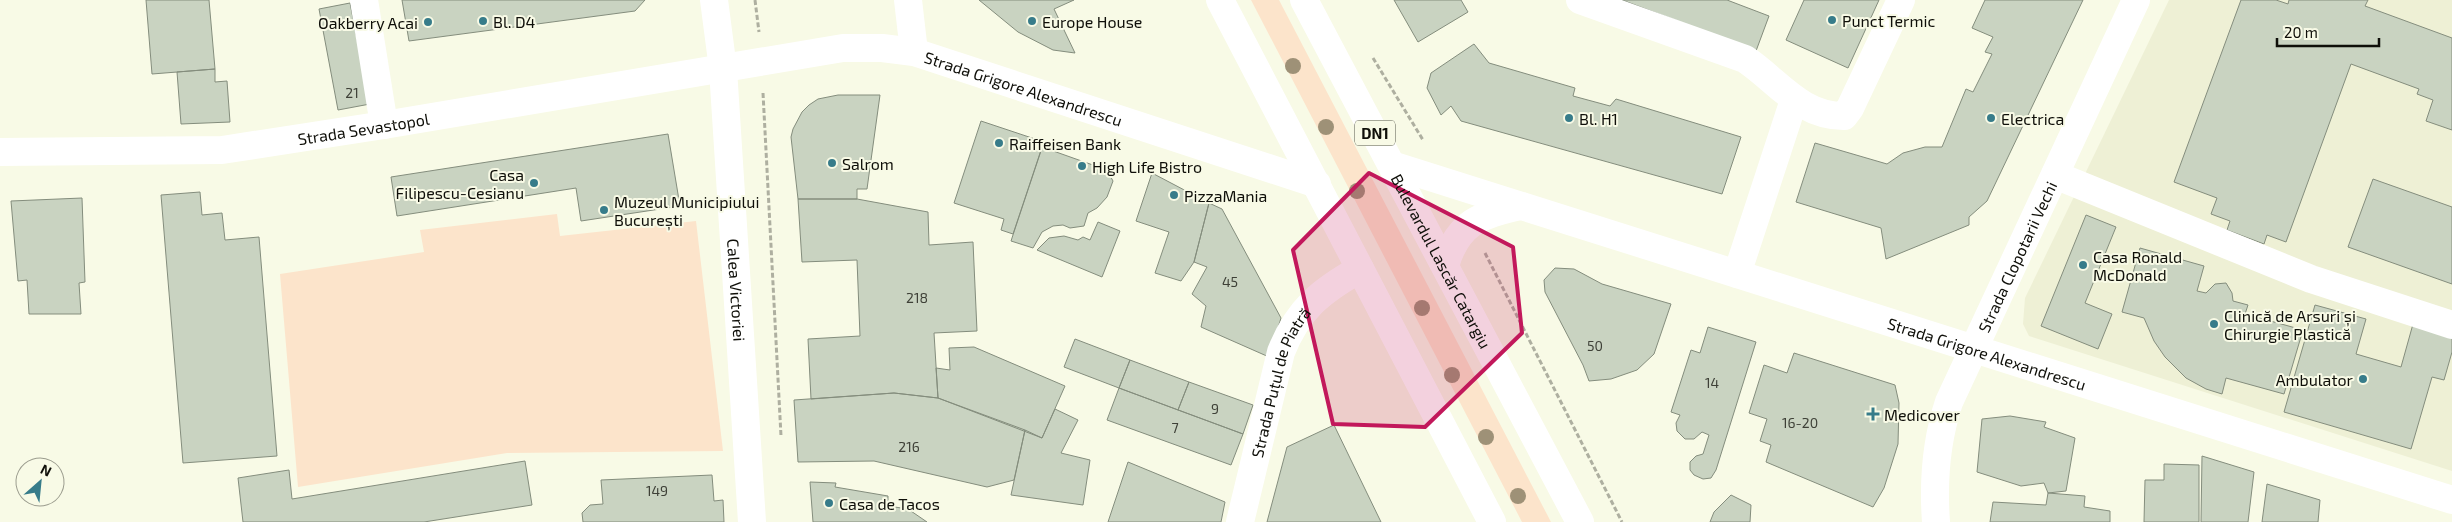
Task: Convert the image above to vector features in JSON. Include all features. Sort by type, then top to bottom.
[{"type":"street","points":[[364,0],[384,125]]},
{"type":"street","name":"Calea Victoriei","points":[[714,0],[723,69],[752,522]]},
{"type":"street","points":[[908,0],[914,52]]},
{"type":"street","points":[[1220,0],[1318,184],[1492,522]]},
{"type":"street","name":"Bulevardul Lascăr Catargiu","points":[[1304,0],[1580,522]]},
{"type":"street","points":[[1580,0],[1745,59],[1764,72],[1780,90],[1794,100],[1835,116],[1844,116],[1850,108],[1901,0]]},
{"type":"street","name":"Strada Clopotarii Vechi","points":[[1936,522],[1935,474],[1941,426],[1949,402],[2136,0]]},
{"type":"street","name":"Strada Grigore Alexandrescu","points":[[723,69],[843,48],[882,48],[914,52],[1318,184]]},
{"type":"street","name":"Strada Sevastopol","points":[[0,152],[222,150],[723,69]]},
{"type":"street","points":[[1737,274],[1794,100]]},
{"type":"street","name":"Strada Grigore Alexandrescu","points":[[1392,165],[2452,500]]},
{"type":"street","points":[[2055,175],[2311,279],[2452,325]]},
{"type":"street","name":"Strada Grigore Alexandrescu","points":[[1445,266],[1448,253],[1470,224],[1488,213],[1521,206]]},
{"type":"street","name":"Strada Puțul de Piatră","points":[[1240,522],[1281,352],[1289,332],[1300,314],[1311,302],[1360,268]]},
{"type":"path","points":[[755,0],[762,62],[781,442]]},
{"type":"path","points":[[1372,57],[1447,182]]},
{"type":"path","points":[[1470,224],[1622,522]]},
{"type":"highlighted area","points":[[1369,173],[1513,247],[1522,333],[1425,427],[1333,424],[1293,250]]},
{"type":"shaded area","points":[[1251,0],[1279,0],[1551,522],[1522,522]]},
{"type":"shaded area","points":[[2169,0],[2452,0],[2452,471],[2029,336],[2023,324],[2025,298]]},
{"type":"shaded area","points":[[557,214],[560,236],[696,221],[723,451],[507,453],[298,487],[280,274],[424,252],[420,230]]},
{"type":"building","points":[[146,0],[209,0],[215,69],[152,74]]},
{"type":"building","name":"Bl. D4","points":[[402,0],[645,0],[635,11],[409,41]]},
{"type":"building","name":"Europe House","points":[[979,0],[1074,0],[1054,9],[1075,53],[1053,50],[1018,32]]},
{"type":"building","points":[[1394,0],[1461,0],[1468,12],[1418,42]]},
{"type":"building","points":[[1622,0],[1727,0],[1769,16],[1756,51]]},
{"type":"building","name":"Punct Termic","points":[[1804,0],[1879,0],[1848,68],[1786,40]]},
{"type":"building","name":"Electrica","points":[[1985,0],[2083,0],[1987,201],[1969,217],[1969,225],[1886,259],[1881,228],[1796,202],[1815,143],[1887,164],[1903,153],[1925,147],[1942,147],[1966,89],[1973,92],[1992,54],[1985,52],[1993,37],[1972,28]]},
{"type":"building","points":[[2241,0],[2276,0],[2288,4],[2289,0],[2368,0],[2365,6],[2452,38],[2452,130],[2426,121],[2433,100],[2417,94],[2419,89],[2351,64],[2286,242],[2267,235],[2264,244],[2227,230],[2230,221],[2211,214],[2217,198],[2174,182]]},
{"type":"building","points":[[350,3],[370,104],[338,110],[319,9]]},
{"type":"building","name":"Bl. H1","points":[[1474,44],[1489,63],[1575,88],[1573,96],[1610,106],[1616,99],[1741,137],[1722,194],[1461,121],[1451,106],[1441,115],[1427,88],[1431,73]]},
{"type":"building","points":[[215,69],[215,82],[227,81],[230,122],[181,124],[177,72]]},
{"type":"building","name":"Salrom","points":[[838,95],[880,95],[867,189],[857,189],[857,199],[798,199],[791,137],[793,129],[802,112],[809,105],[818,99]]},
{"type":"building","points":[[981,121],[1044,142],[1013,234],[1001,230],[1004,219],[954,203]]},
{"type":"building","name":"Casa Filipescu-Cesianu","points":[[668,134],[680,206],[581,221],[576,188],[397,216],[391,177]]},
{"type":"building","points":[[1042,147],[1107,170],[1113,181],[1107,197],[1097,208],[1088,213],[1084,226],[1070,228],[1063,225],[1053,226],[1042,232],[1033,248],[1011,241]]},
{"type":"building","points":[[1152,173],[1209,203],[1194,262],[1181,281],[1155,273],[1169,232],[1136,221]]},
{"type":"building","points":[[2373,179],[2452,207],[2452,284],[2348,247]]},
{"type":"building","points":[[200,192],[202,215],[222,213],[225,240],[259,237],[277,456],[183,463],[161,195]]},
{"type":"building","points":[[82,198],[85,282],[79,283],[81,314],[29,314],[27,280],[18,281],[11,201]]},
{"type":"building","points":[[798,199],[857,199],[928,212],[929,245],[973,242],[977,331],[934,333],[938,398],[894,393],[811,399],[808,339],[860,336],[857,260],[802,262]]},
{"type":"building","points":[[1209,203],[1222,209],[1281,318],[1269,357],[1201,327],[1206,306],[1192,294],[1207,267],[1194,262]]},
{"type":"building","name":"Casa Ronald McDonald","points":[[2086,215],[2116,227],[2085,303],[2112,314],[2098,349],[2041,326]]},
{"type":"building","points":[[1098,222],[1120,231],[1102,277],[1037,250],[1049,238],[1064,236],[1078,240],[1083,237],[1090,240]]},
{"type":"building","name":"Clinică de Arsuri și Chirurgie Plastică","points":[[2140,248],[2204,266],[2197,291],[2206,293],[2215,284],[2226,283],[2232,293],[2233,301],[2248,305],[2245,314],[2303,330],[2284,394],[2226,378],[2222,394],[2206,389],[2186,378],[2165,357],[2154,341],[2144,318],[2122,312]]},
{"type":"building","points":[[1555,268],[1574,269],[1602,284],[1671,304],[1654,354],[1637,370],[1611,379],[1589,381],[1583,365],[1545,292],[1544,280]]},
{"type":"building","name":"Ambulator","points":[[2315,305],[2366,319],[2356,354],[2401,367],[2413,324],[2452,336],[2452,352],[2444,380],[2432,377],[2411,449],[2284,412]]},
{"type":"building","points":[[1708,327],[1756,342],[1716,470],[1711,478],[1703,479],[1694,475],[1690,470],[1690,462],[1696,456],[1703,454],[1709,435],[1702,432],[1694,439],[1685,439],[1677,431],[1676,423],[1680,415],[1671,412],[1691,350],[1700,353]]},
{"type":"building","points":[[1075,339],[1130,360],[1119,388],[1064,367]]},
{"type":"building","points":[[974,347],[1065,386],[1042,438],[938,398],[936,368],[950,370],[949,348]]},
{"type":"building","points":[[1794,353],[1895,385],[1899,403],[1898,444],[1884,488],[1873,507],[1766,462],[1771,445],[1760,441],[1767,419],[1749,413],[1764,365],[1787,373]]},
{"type":"building","points":[[1130,360],[1189,382],[1178,410],[1119,388]]},
{"type":"building","points":[[1189,382],[1253,405],[1243,434],[1178,410]]},
{"type":"building","points":[[1119,388],[1243,434],[1231,465],[1107,420]]},
{"type":"building","points":[[894,393],[938,398],[1025,430],[1014,480],[987,487],[874,461],[798,462],[794,400]]},
{"type":"building","points":[[1055,409],[1078,420],[1061,453],[1090,460],[1083,505],[1011,495],[1025,430],[1042,438]]},
{"type":"building","points":[[2010,416],[2046,422],[2044,427],[2075,438],[2066,491],[2048,493],[2044,483],[2021,486],[1977,472],[1982,419]]},
{"type":"building","points":[[1334,425],[1381,522],[1267,522],[1287,447]]},
{"type":"building","points":[[2202,456],[2254,472],[2248,522],[2201,522]]},
{"type":"building","points":[[525,461],[532,505],[424,522],[243,522],[238,478],[289,470],[292,499]]},
{"type":"building","points":[[1128,462],[1225,502],[1221,522],[1108,522]]},
{"type":"building","points":[[2164,464],[2199,465],[2199,522],[2144,522],[2145,480],[2164,480]]},
{"type":"building","points":[[712,475],[714,501],[723,500],[724,522],[583,522],[582,513],[590,505],[603,504],[601,480]]},
{"type":"building","points":[[810,482],[836,483],[835,487],[888,496],[888,506],[908,509],[927,522],[813,522]]},
{"type":"building","points":[[2267,484],[2320,500],[2318,522],[2262,522]]},
{"type":"building","points":[[2048,493],[2085,496],[2084,507],[2110,511],[2110,522],[1990,522],[1993,502],[2046,505]]},
{"type":"building","points":[[1731,495],[1751,505],[1750,522],[1710,522],[1714,512]]},
{"type":"place","name":"Punct Termic","points":[[1832,20]]},
{"type":"place","name":"Bl. D4","points":[[483,21]]},
{"type":"place","name":"Europe House","points":[[1032,21]]},
{"type":"place","name":"Oakberry Acai","points":[[428,22]]},
{"type":"place","name":"Bl. H1","points":[[1569,118]]},
{"type":"place","name":"Electrica","points":[[1991,118]]},
{"type":"place","name":"Raiffeisen Bank","points":[[999,143]]},
{"type":"place","name":"Salrom","points":[[832,163]]},
{"type":"place","name":"High Life Bistro","points":[[1082,166]]},
{"type":"place","name":"Casa Filipescu-Cesianu","points":[[534,183]]},
{"type":"place","name":"PizzaMania","points":[[1174,195]]},
{"type":"place","name":"Muzeul Municipiului București","points":[[604,210]]},
{"type":"place","name":"Casa Ronald McDonald","points":[[2083,265]]},
{"type":"place","name":"Clinică de Arsuri și Chirurgie Plastică","points":[[2214,324]]},
{"type":"place","name":"Ambulator","points":[[2363,379]]},
{"type":"place","name":"Medicover","points":[[1873,414]]},
{"type":"place","name":"Casa de Tacos","points":[[829,503]]}]
